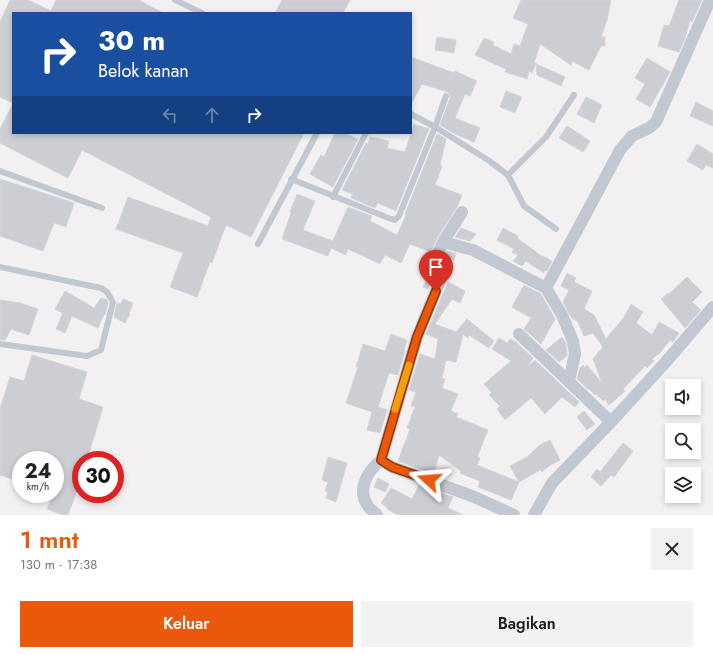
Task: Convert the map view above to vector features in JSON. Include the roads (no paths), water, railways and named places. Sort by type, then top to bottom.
[{"type":"street","points":[[546,288],[620,150],[632,136],[649,128],[656,122],[710,0]]},
{"type":"street","points":[[377,515],[368,506],[363,494],[365,480],[371,469],[381,460],[417,337],[444,271],[435,261],[443,242],[462,212]]},
{"type":"street","points":[[443,242],[473,250],[546,288],[562,315],[573,341],[575,354],[569,380]]},
{"type":"street","points":[[534,515],[552,483],[611,422],[713,307]]},
{"type":"street","points":[[519,334],[569,380],[611,422]]},
{"type":"street","points":[[381,460],[392,467],[472,496],[514,515]]},
{"type":"lane","points":[[175,0],[200,12]]},
{"type":"lane","points":[[508,174],[546,137],[574,94]]},
{"type":"lane","points":[[291,179],[333,197],[395,220],[399,216],[446,96]]},
{"type":"lane","points":[[412,115],[435,127],[508,174],[524,206],[556,228]]},
{"type":"lane","points":[[258,244],[291,179],[316,134]]},
{"type":"lane","points":[[333,197],[365,134]]},
{"type":"lane","points":[[0,171],[102,208]]},
{"type":"lane","points":[[0,267],[100,288],[106,292],[113,302],[101,350],[87,356],[0,344]]}]
